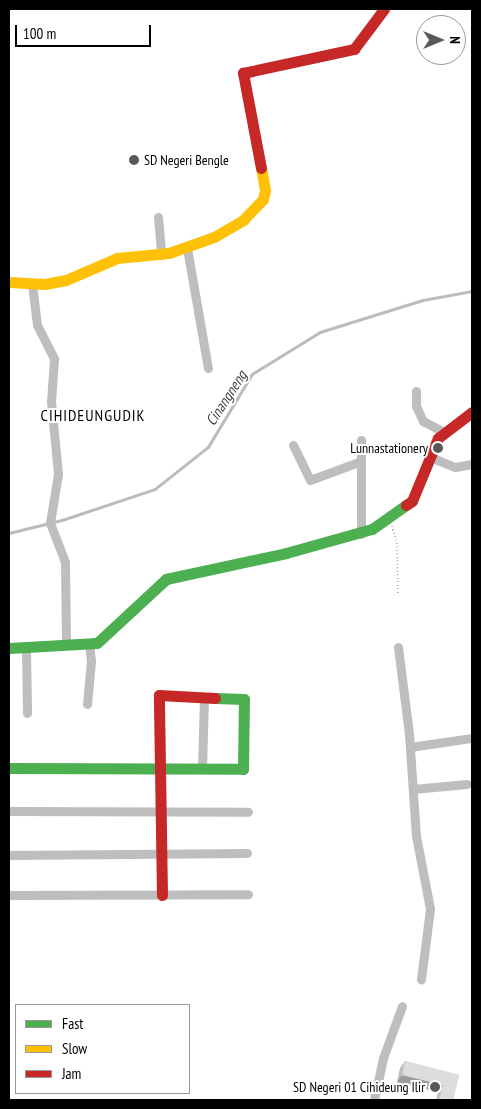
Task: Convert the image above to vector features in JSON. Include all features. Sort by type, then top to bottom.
[{"type":"street","points":[[9,282],[32,284],[66,280],[117,258],[161,255],[187,248],[235,226],[257,207],[265,194],[242,72],[354,49],[380,13]]},
{"type":"street","points":[[158,217],[161,255]]},
{"type":"street","points":[[187,248],[208,368]]},
{"type":"street","points":[[32,284],[37,325],[54,360],[51,402],[58,474],[52,511],[52,531],[64,562],[66,644]]},
{"type":"street","points":[[416,390],[416,406],[423,421],[444,432]]},
{"type":"street","points":[[9,648],[90,644],[106,638],[166,579],[178,574],[286,553],[361,534],[389,520],[414,498],[430,457],[444,432],[472,412]]},
{"type":"street","points":[[361,440],[361,534]]},
{"type":"street","points":[[293,446],[310,480],[361,461]]},
{"type":"street","points":[[430,457],[455,467],[472,464]]},
{"type":"street","points":[[87,704],[91,661],[90,644]]},
{"type":"street","points":[[398,647],[410,747],[416,836],[430,909],[421,979]]},
{"type":"street","points":[[26,648],[27,714]]},
{"type":"street","points":[[9,768],[160,768],[202,768],[242,769],[244,699],[159,695],[160,768],[161,812],[160,852],[162,895]]},
{"type":"street","points":[[202,768],[204,697]]},
{"type":"street","points":[[410,747],[472,738]]},
{"type":"street","points":[[413,789],[467,784]]},
{"type":"street","points":[[9,811],[248,812]]},
{"type":"street","points":[[9,855],[160,852],[246,853]]},
{"type":"street","points":[[9,895],[248,894]]},
{"type":"street","points":[[374,1100],[382,1058],[402,1006]]},
{"type":"path","points":[[389,520],[397,542],[398,594]]},
{"type":"building","points":[[405,1061],[459,1075],[453,1100],[439,1100],[443,1085],[402,1075]]},
{"type":"waterway","name":"Cinangneng","points":[[9,533],[62,520],[155,489],[208,447],[252,374],[320,332],[423,300],[472,291]]},
{"type":"traffic: fast","points":[[9,648],[97,643],[166,579],[286,553],[372,529],[406,505]]},
{"type":"traffic: fast","points":[[9,768],[243,769],[244,699],[215,698]]},
{"type":"traffic: slow","points":[[9,282],[45,284],[66,280],[117,258],[169,253],[214,237],[243,220],[263,199],[265,190],[261,168]]},
{"type":"traffic: jam","points":[[261,168],[243,73],[354,49],[384,9]]},
{"type":"traffic: jam","points":[[406,505],[412,501],[438,438],[472,412]]},
{"type":"traffic: jam","points":[[162,895],[159,695],[215,698]]},
{"type":"place","name":"SD Negeri Bengle","points":[[134,160]]},
{"type":"place","name":"Lunnastationery","points":[[438,448]]},
{"type":"place","name":"SD Negeri 01 Cihideung Ilir","points":[[435,1087]]},
{"type":"district","name":"CIHIDEUNGUDIK","points":[[93,415]]}]
